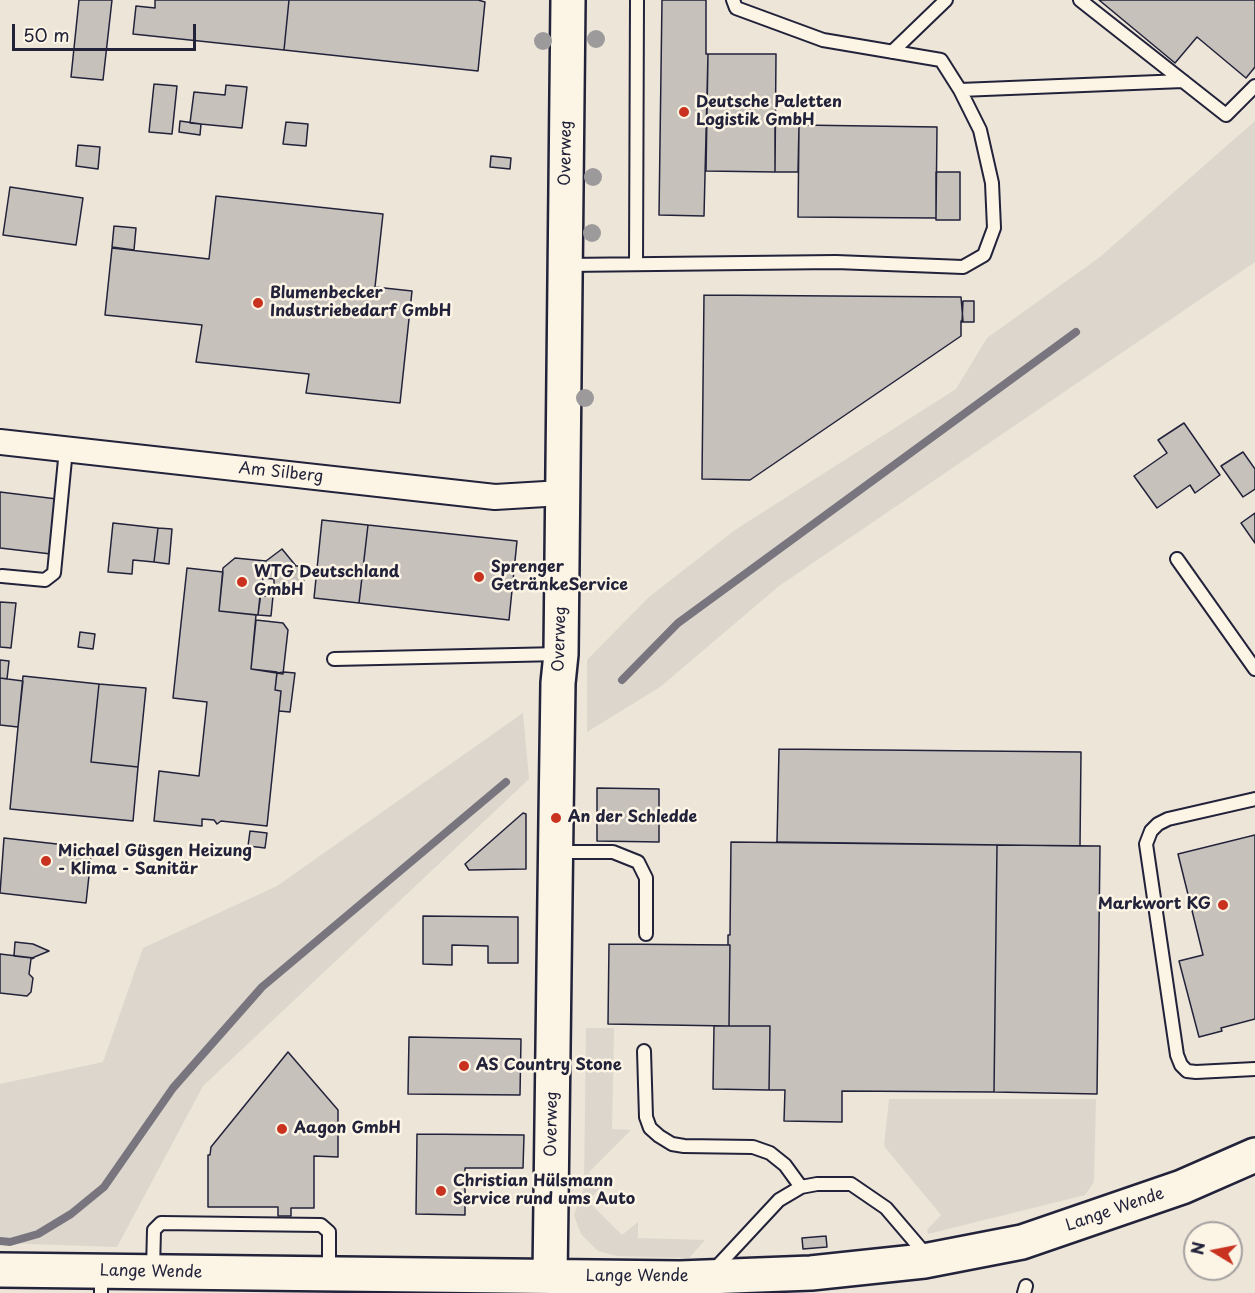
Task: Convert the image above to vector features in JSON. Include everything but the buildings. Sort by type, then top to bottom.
[{"type":"street","name":"Overweg","points":[[550,1277],[555,852],[558,683],[561,654],[568,0]]},
{"type":"street","name":"Am Silberg","points":[[0,442],[495,496],[562,493]]},
{"type":"street","name":"Lange Wende","points":[[0,1270],[101,1282],[153,1272],[329,1274],[398,1280],[550,1277],[811,1278],[931,1260],[1022,1242],[1182,1186],[1255,1155]]},
{"type":"lane","points":[[636,264],[637,0]]},
{"type":"lane","points":[[565,265],[836,262],[963,267],[984,255],[994,228],[992,183],[980,130],[960,90],[941,60],[823,40],[736,8],[733,0]]},
{"type":"lane","points":[[892,52],[945,0]]},
{"type":"lane","points":[[1080,0],[1226,115],[1255,86]]},
{"type":"lane","points":[[960,90],[1183,81]]},
{"type":"lane","points":[[2,576],[45,580],[54,573],[66,449]]},
{"type":"lane","points":[[1177,559],[1255,669]]},
{"type":"lane","points":[[334,659],[561,654]]},
{"type":"lane","points":[[1255,799],[1168,819],[1151,831],[1146,844],[1177,1055],[1181,1065],[1187,1071],[1196,1072],[1255,1069]]},
{"type":"lane","points":[[555,852],[613,852],[638,862],[646,878],[646,934]]},
{"type":"lane","points":[[644,1051],[646,1117],[650,1128],[658,1136],[672,1144],[684,1146],[753,1147],[770,1153],[785,1165],[801,1187]]},
{"type":"lane","points":[[707,1277],[779,1200],[801,1187],[817,1184],[851,1184],[886,1208],[931,1260]]},
{"type":"lane","points":[[153,1272],[154,1230],[161,1223],[321,1225],[329,1232],[329,1274]]},
{"type":"shaded area","points":[[0,0],[1255,0],[1255,1293],[0,1293]]},
{"type":"shaded area","points":[[1255,121],[1255,262],[779,586],[660,687],[587,732],[587,660],[649,597],[735,530],[956,389],[987,338],[1100,257]]},
{"type":"shaded area","points":[[523,713],[529,779],[203,1086],[117,1247],[0,1243],[0,1084],[103,1062],[143,948],[277,886]]},
{"type":"shaded area","points":[[586,1028],[614,1028],[612,1129],[631,1130],[589,1172],[601,1187],[588,1201],[622,1235],[638,1222],[638,1238],[705,1240],[689,1258],[617,1256],[598,1251],[581,1234],[574,1215],[584,1187]]},
{"type":"shaded area","points":[[889,1099],[1096,1099],[1094,1182],[1085,1195],[928,1234],[927,1230],[941,1215],[884,1146]]},
{"type":"waterway","points":[[622,680],[678,623],[1076,332]]},
{"type":"waterway","points":[[0,1241],[10,1242],[38,1234],[71,1214],[104,1187],[173,1088],[262,987],[506,782]]},
{"type":"place","name":"Deutsche Paletten Logistik GmbH","points":[[684,112]]},
{"type":"place","name":"Blumenbecker Industriebedarf GmbH","points":[[258,303]]},
{"type":"place","name":"Sprenger GetränkeService","points":[[479,577]]},
{"type":"place","name":"WTG Deutschland GmbH","points":[[242,582]]},
{"type":"place","name":"An der Schledde","points":[[556,818]]},
{"type":"place","name":"Michael Güsgen Heizung - Klima - Sanitär","points":[[46,861]]},
{"type":"place","name":"Markwort KG","points":[[1223,905]]},
{"type":"place","name":"AS Country Stone","points":[[464,1066]]},
{"type":"place","name":"Aagon GmbH","points":[[282,1129]]},
{"type":"place","name":"Christian Hülsmann Service rund ums Auto","points":[[441,1191]]}]
